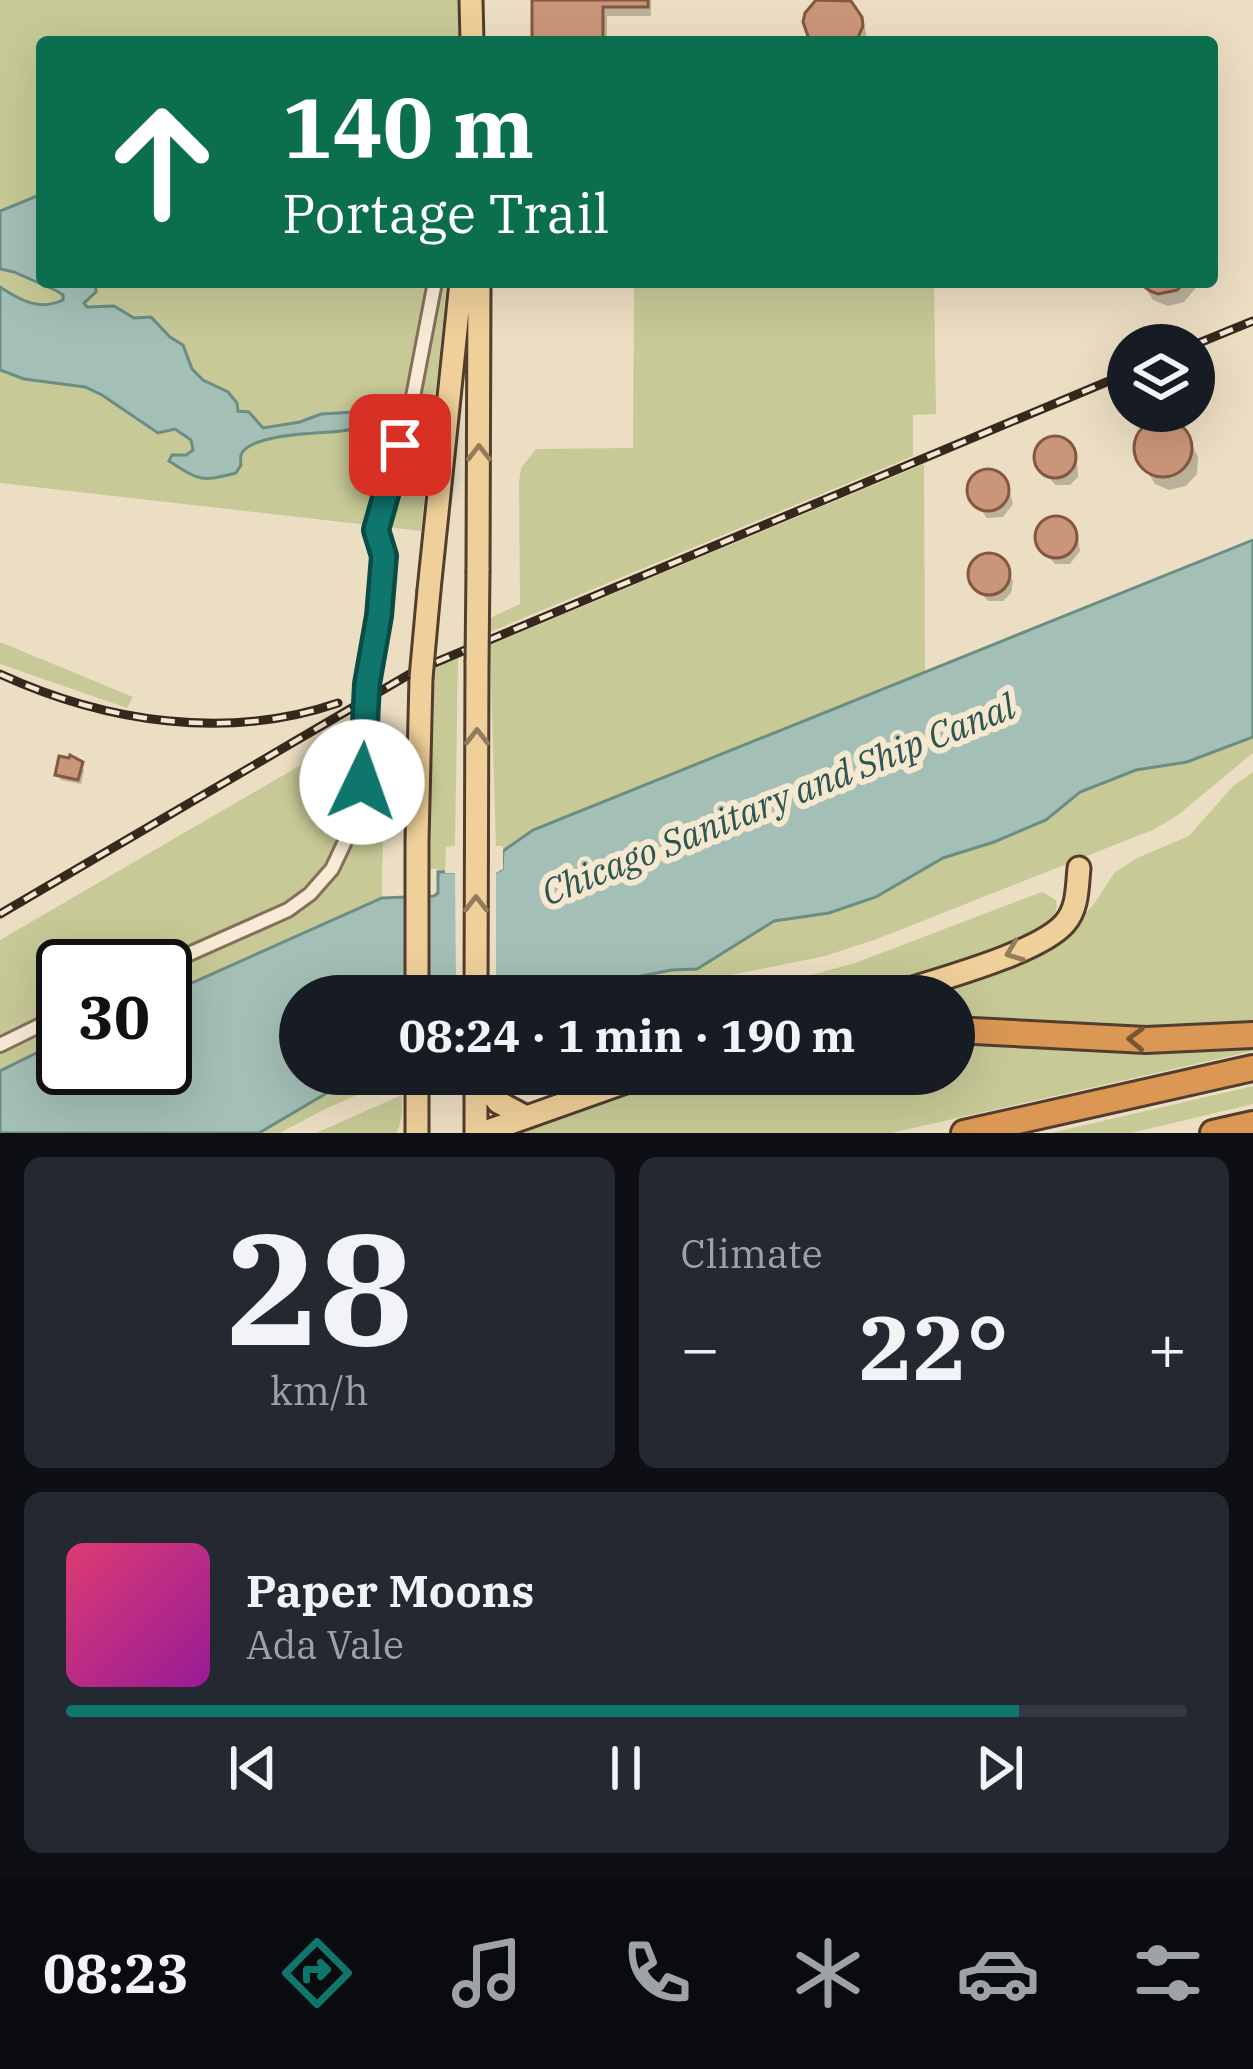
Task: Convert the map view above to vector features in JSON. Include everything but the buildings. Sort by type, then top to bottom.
[{"type":"highway","points":[[975,1031],[1146,1040],[1253,1035]]},
{"type":"highway","points":[[964,1133],[1253,1067]]},
{"type":"highway","points":[[1213,1133],[1253,1124]]},
{"type":"main road","points":[[471,0],[472,36]]},
{"type":"main road","points":[[417,975],[418,734],[460,288]]},
{"type":"main road","points":[[476,975],[479,288]]},
{"type":"main road","points":[[950,975],[1025,950],[1065,923],[1076,905],[1079,868]]},
{"type":"main road","points":[[417,1095],[417,1133]]},
{"type":"main road","points":[[477,1095],[479,1133],[588,1095]]},
{"type":"main road","points":[[492,1095],[526,1117]]},
{"type":"street","points":[[192,953],[288,910],[310,894],[332,869],[349,833],[362,782],[367,684],[379,616],[384,556],[376,530],[412,402],[434,288]]},
{"type":"street","points":[[0,1046],[36,1028]]},
{"type":"green space","points":[[0,0],[458,0],[458,36],[36,36],[36,288],[446,288],[421,531],[0,483]]},
{"type":"green space","points":[[634,288],[934,288],[936,414],[913,415],[913,456],[490,632],[490,618],[520,604],[521,468],[536,449],[633,448]]},
{"type":"green space","points":[[924,464],[925,672],[533,830],[503,851],[503,846],[496,846],[490,645]]},
{"type":"green space","points":[[0,642],[133,697],[127,708],[0,664]]},
{"type":"green space","points":[[458,657],[455,846],[446,847],[445,873],[430,869],[435,667]]},
{"type":"green space","points":[[369,736],[384,750],[382,898],[192,983],[192,939],[36,939],[36,1053],[0,1071],[0,940],[349,737]]},
{"type":"green space","points":[[1253,737],[1253,753],[1155,829],[877,939],[825,956],[731,975],[646,975],[697,969],[774,921],[829,913],[876,897],[943,858],[1046,820],[1080,792],[1136,770],[1187,762]]},
{"type":"green space","points":[[1253,772],[1253,1023],[1141,1027],[975,1016],[975,975],[956,975],[1071,930],[1115,872],[1189,836],[1233,786]]},
{"type":"green space","points":[[1042,892],[1056,900],[1053,917],[1021,944],[924,975],[811,975]]},
{"type":"green space","points":[[975,1036],[1253,1043],[1253,1051],[891,1133],[510,1133],[617,1095],[975,1095]]},
{"type":"green space","points":[[1253,1086],[1253,1104],[1131,1133],[1051,1133]]},
{"type":"green space","points":[[323,1095],[357,1095],[280,1133],[259,1133]]},
{"type":"green space","points":[[402,1095],[397,1133],[316,1133]]},
{"type":"water","points":[[36,196],[36,282],[0,269],[0,211]]},
{"type":"water","points":[[0,287],[31,303],[46,305],[63,300],[50,288],[96,288],[84,303],[87,307],[114,306],[134,318],[151,317],[183,345],[192,369],[203,380],[228,392],[238,411],[249,412],[263,428],[321,414],[392,406],[402,412],[396,420],[363,428],[255,443],[241,455],[236,473],[201,478],[169,461],[172,455],[193,450],[191,440],[175,429],[158,433],[85,387],[24,379],[0,370]]},
{"type":"water","name":"Chicago Sanitary and Ship Canal","points":[[1253,540],[1253,737],[1187,762],[1136,770],[1080,792],[1046,820],[943,858],[876,897],[829,913],[774,921],[697,969],[646,975],[279,975],[279,1095],[323,1095],[259,1133],[0,1133],[0,1071],[36,1053],[36,1095],[192,1095],[192,983],[382,898],[434,896],[438,872],[496,872],[502,869],[503,851],[533,830]]},
{"type":"pier","points":[[503,846],[503,869],[496,873],[496,975],[456,975],[455,873],[445,873],[445,867],[495,866]]},
{"type":"railway","points":[[1215,336],[1253,321]]},
{"type":"railway","points":[[0,914],[415,671],[1107,382]]},
{"type":"railway","points":[[0,674],[82,704],[167,721],[253,721],[338,703]]},
{"type":"route","points":[[362,782],[367,684],[384,556],[376,530],[400,445]]}]
